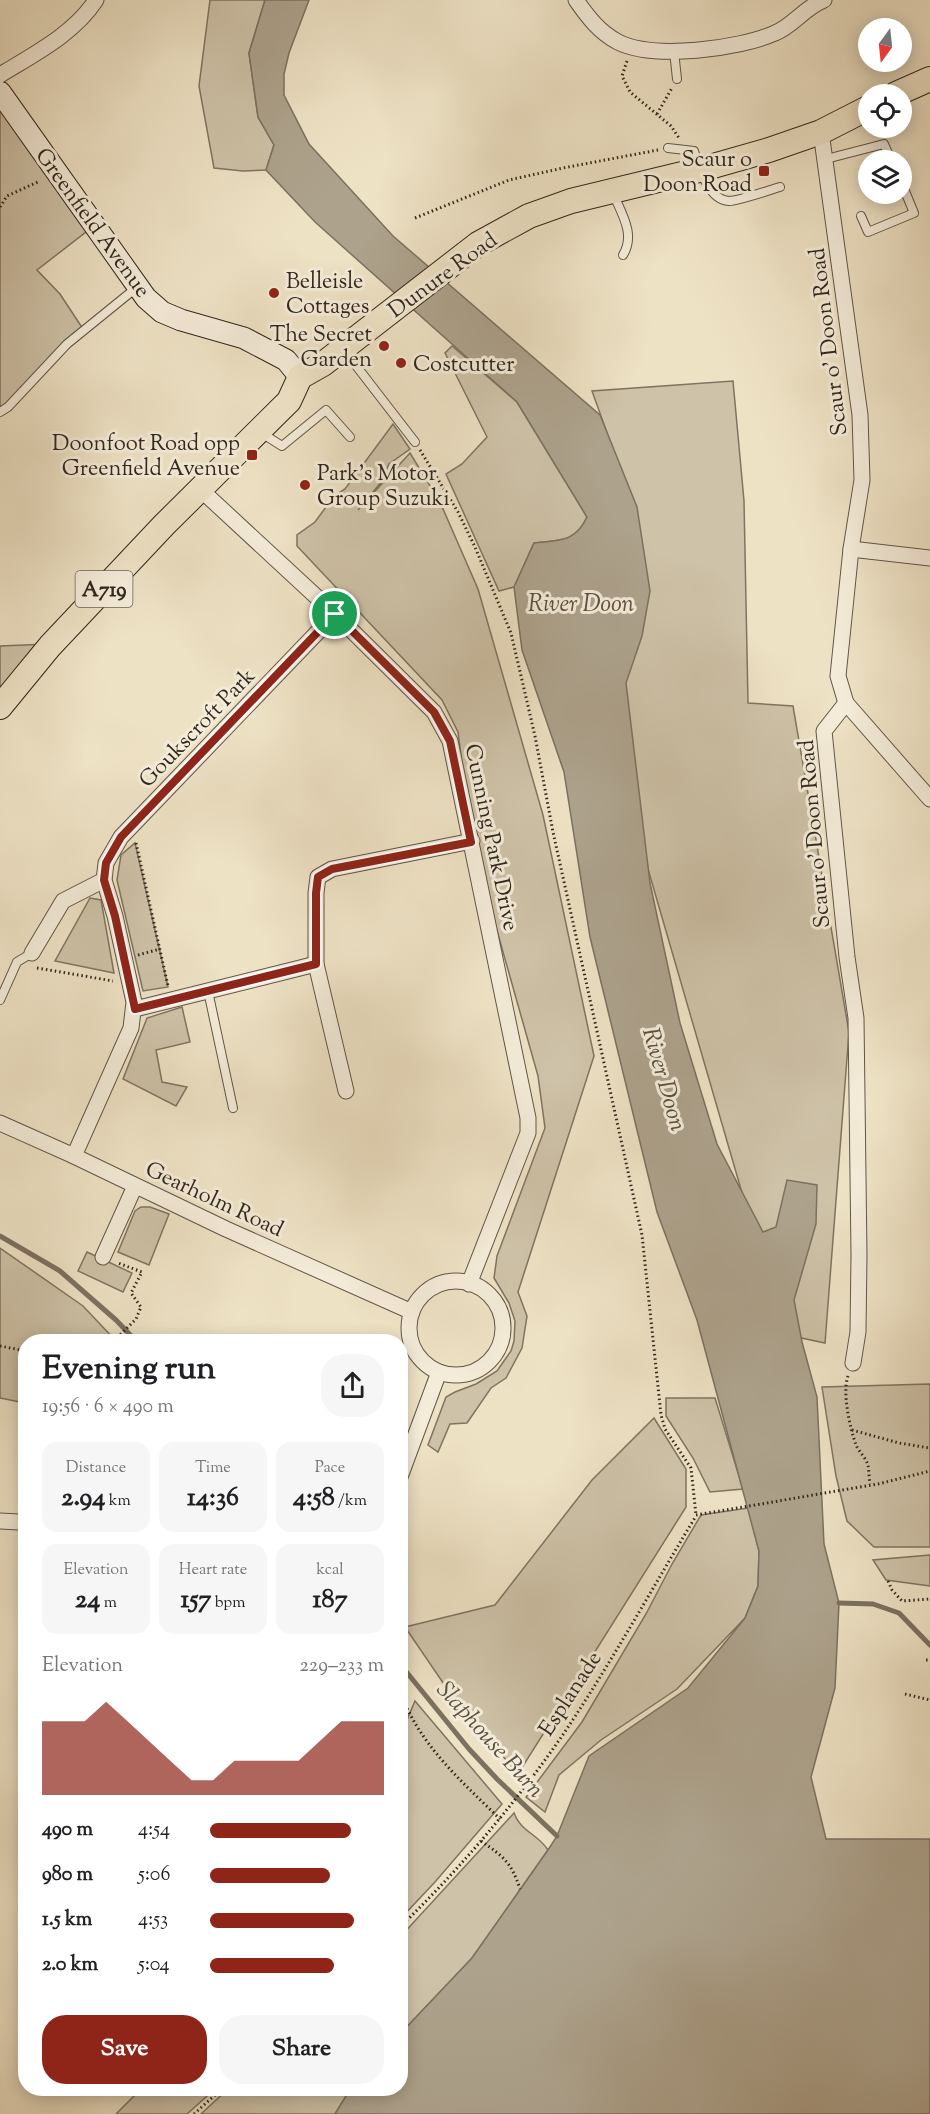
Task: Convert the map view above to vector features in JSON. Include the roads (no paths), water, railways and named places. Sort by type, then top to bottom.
[{"type":"main road","points":[[912,87],[930,79]]},
{"type":"main road","name":"Dunure Road","points":[[300,377],[323,364],[478,244],[529,216],[571,201],[699,170],[821,132],[858,113]]},
{"type":"main road","name":"A719","points":[[0,708],[50,646],[200,489],[289,401],[300,377]]},
{"type":"street","points":[[0,75],[57,40],[90,9],[96,0]]},
{"type":"street","points":[[576,0],[597,28],[619,42],[646,50],[674,51],[738,45],[777,33],[814,4],[824,0]]},
{"type":"street","name":"Greenfield Avenue","points":[[0,92],[146,298],[162,312],[181,320],[244,338],[286,360],[300,377]]},
{"type":"street","name":"Scaur o' Doon Road","points":[[821,132],[860,415],[862,480],[851,549],[838,676],[846,703],[824,731],[847,957],[856,1018],[860,1255],[858,1332],[853,1363]]},
{"type":"street","name":"Cunning Park Drive","points":[[200,489],[335,614],[434,712],[450,741],[528,1118],[528,1133],[469,1284]]},
{"type":"street","points":[[851,549],[930,558]]},
{"type":"street","name":"Goukscroft Park","points":[[104,880],[106,863],[121,837],[335,614]]},
{"type":"street","points":[[846,703],[930,799]]},
{"type":"street","points":[[346,1091],[316,964],[318,877],[332,869],[471,842]]},
{"type":"street","points":[[32,953],[63,901],[104,880],[135,1009],[131,1028],[74,1156]]},
{"type":"street","points":[[135,1009],[316,964]]},
{"type":"street","name":"Gearholm Road","points":[[0,1123],[412,1312]]},
{"type":"street","points":[[103,1257],[135,1186]]},
{"type":"street","points":[[446,1282],[469,1284],[482,1289],[492,1298],[499,1310],[502,1323],[500,1344],[490,1361],[479,1370],[452,1375],[439,1372],[419,1358],[413,1348],[409,1336],[412,1312],[417,1302],[435,1286],[446,1282]]},
{"type":"street","points":[[408,1455],[439,1372]]},
{"type":"street","points":[[0,1521],[18,1522]]},
{"type":"lane","points":[[674,51],[677,79]]},
{"type":"lane","points":[[861,150],[884,144],[887,150]]},
{"type":"lane","points":[[668,148],[694,152],[699,170],[711,190],[719,198],[729,201],[780,187]]},
{"type":"lane","points":[[826,159],[858,151]]},
{"type":"lane","points":[[612,191],[629,234],[628,247],[623,255]]},
{"type":"lane","points":[[861,216],[868,232],[914,213],[910,204]]},
{"type":"lane","points":[[0,412],[8,407],[75,336],[137,287]]},
{"type":"lane","points":[[343,349],[415,442]]},
{"type":"lane","points":[[258,431],[282,446],[326,410],[350,437]]},
{"type":"lane","points":[[0,1000],[18,962],[32,953]]},
{"type":"lane","points":[[207,991],[233,1108]]},
{"type":"water","name":"River Doon","points":[[265,0],[309,0],[289,53],[284,74],[284,95],[309,144],[393,236],[600,415],[637,507],[650,591],[642,636],[626,683],[650,883],[680,1023],[717,1144],[763,1232],[776,1227],[787,1180],[817,1185],[816,1224],[794,1300],[802,1342],[817,1397],[824,1544],[839,1603],[835,1688],[811,1777],[826,1839],[930,1839],[930,2114],[335,2114],[346,2096],[408,2096],[408,2026],[472,1958],[548,1850],[557,1836],[589,1756],[688,1688],[745,1618],[758,1586],[759,1551],[697,1320],[657,1212],[590,937],[564,772],[522,650],[514,587],[534,543],[572,536],[587,517],[517,402],[315,222],[266,170],[274,145],[258,117],[249,53]]},
{"type":"waterway","name":"Slaphouse Burn","points":[[0,1236],[60,1271],[129,1334]]},
{"type":"waterway","points":[[839,1603],[873,1604],[899,1613],[930,1645]]},
{"type":"waterway","name":"Slaphouse Burn","points":[[408,1674],[469,1749],[557,1836]]},
{"type":"place","name":"Scaur o Doon Road","points":[[764,171]]},
{"type":"place","name":"Belleisle Cottages","points":[[274,293]]},
{"type":"place","name":"The Secret Garden","points":[[384,346]]},
{"type":"place","name":"Costcutter","points":[[401,363]]},
{"type":"place","name":"Doonfoot Road opp Greenfield Avenue","points":[[252,455]]},
{"type":"place","name":"Park's Motor Group Suzuki","points":[[305,485]]}]
